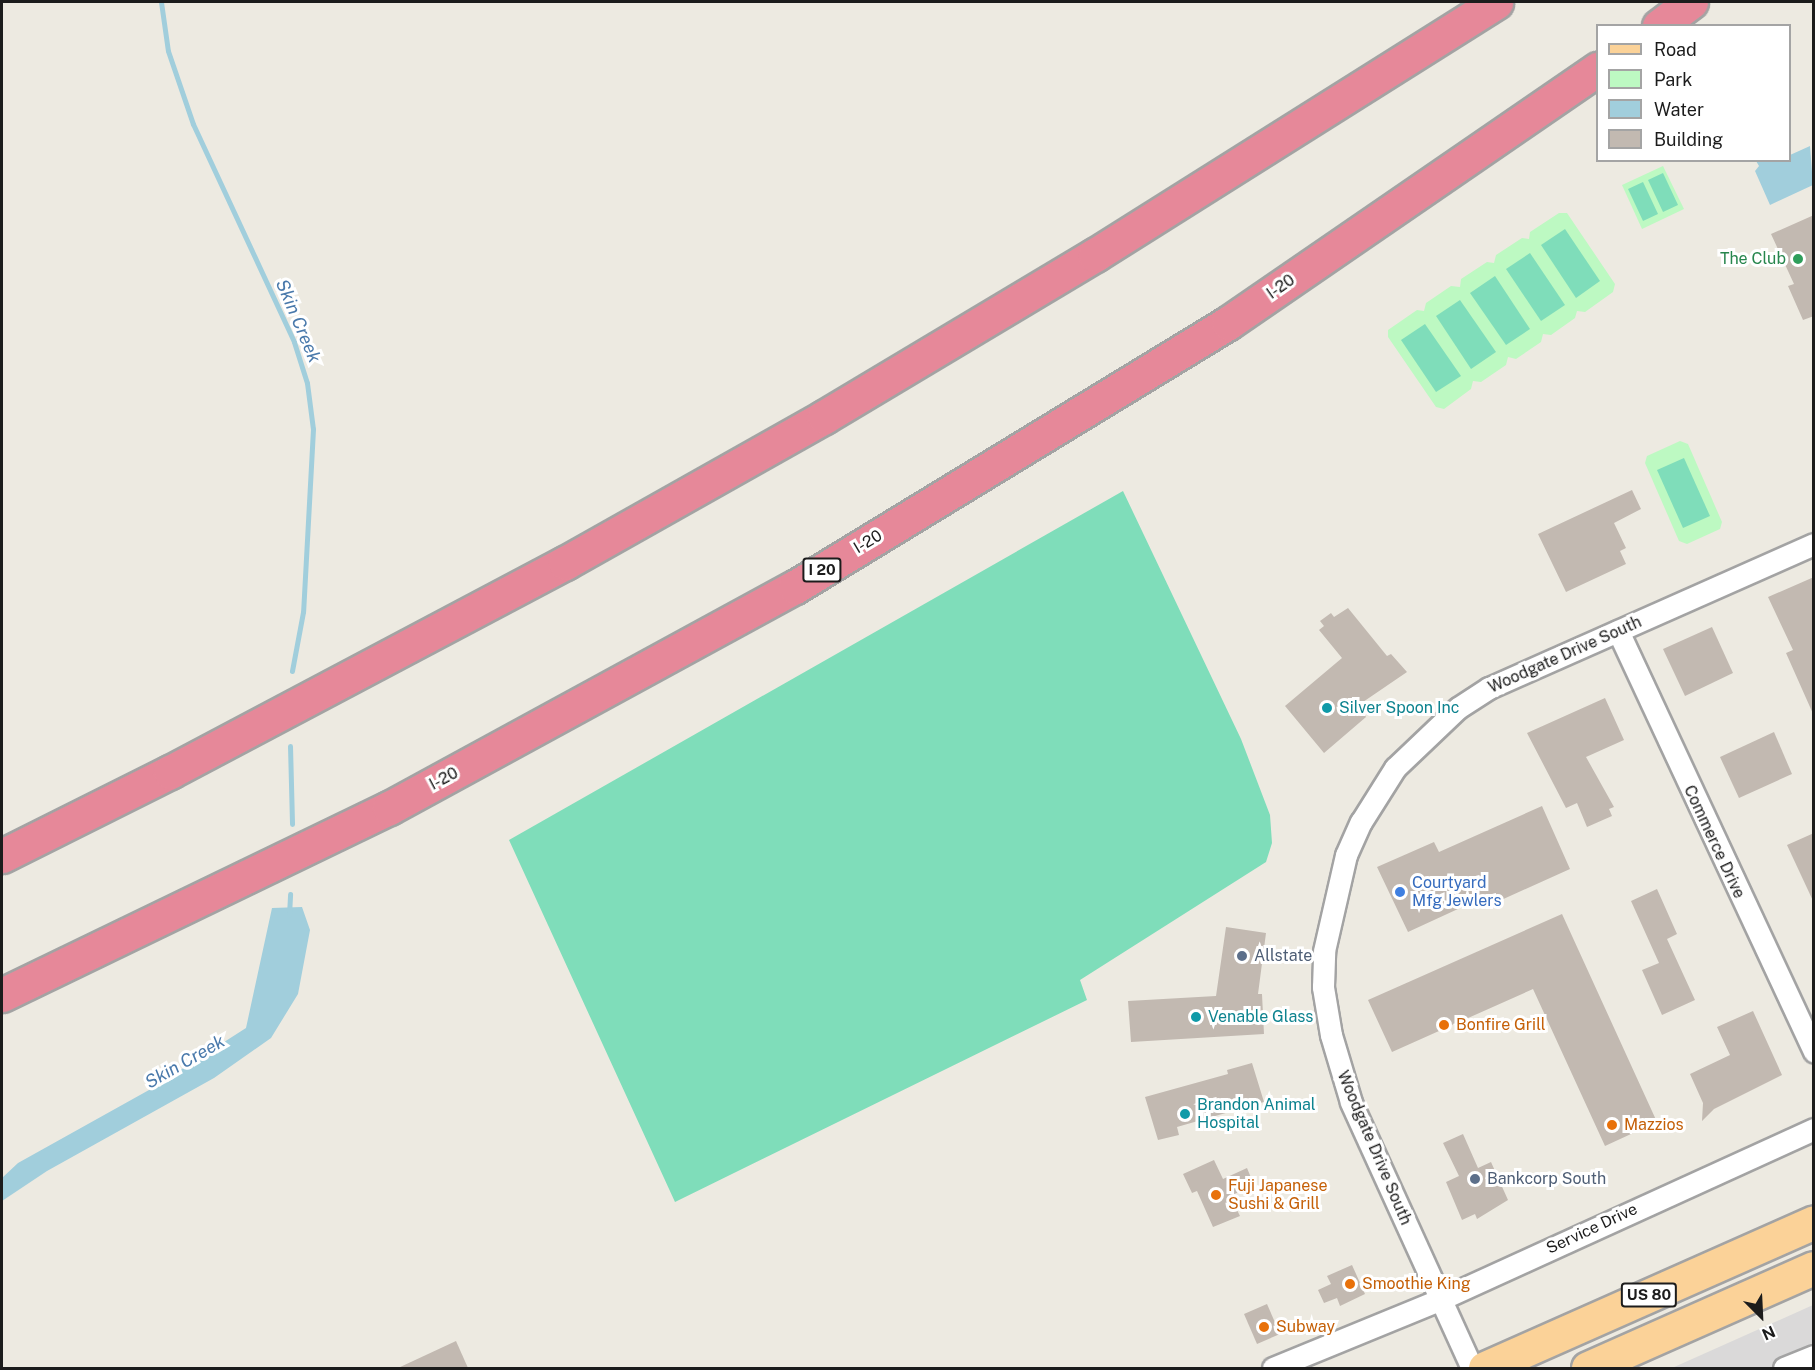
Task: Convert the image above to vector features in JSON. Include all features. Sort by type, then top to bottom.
[{"type":"highway","points":[[2,856],[170,772],[555,568],[824,417],[1095,255],[1496,2]]},
{"type":"highway","points":[[1662,24],[1691,2]]},
{"type":"highway","name":"I-20","points":[[2,995],[379,814],[795,587],[1228,323],[1596,70]]},
{"type":"main road","name":"US 80","points":[[1485,1368],[1814,1222]]},
{"type":"main road","name":"US 80","points":[[1588,1368],[1814,1268]]},
{"type":"street","name":"Woodgate Drive South","points":[[1441,1299],[1341,1075],[1323,987],[1332,905],[1361,822],[1412,748],[1448,715],[1489,688],[1814,544]]},
{"type":"street","name":"Commerce Drive","points":[[1618,631],[1814,1052]]},
{"type":"street","name":"Service Drive","points":[[1273,1368],[1441,1299],[1814,1129]]},
{"type":"street","points":[[1441,1299],[1472,1368]]},
{"type":"street","points":[[1784,1368],[1814,1356]]},
{"type":"shaded area","points":[[1813,1305],[1813,1368],[1672,1368]]},
{"type":"green space","points":[[1663,166],[1684,209],[1642,229],[1622,185]]},
{"type":"green space","points":[[1663,173],[1678,205],[1663,212],[1648,180]]},
{"type":"green space","points":[[1643,182],[1658,214],[1643,221],[1628,189]]},
{"type":"green space","points":[[1559,213],[1567,213],[1615,284],[1613,292],[1585,312],[1577,311],[1575,318],[1551,335],[1543,334],[1541,342],[1516,359],[1508,357],[1506,365],[1481,382],[1473,381],[1471,389],[1444,409],[1436,407],[1388,337],[1388,330],[1417,310],[1424,311],[1426,303],[1451,286],[1460,287],[1461,279],[1487,262],[1494,263],[1496,255],[1522,238],[1529,239],[1530,232]]},
{"type":"green space","points":[[1565,229],[1600,281],[1576,298],[1541,245]]},
{"type":"green space","points":[[1530,253],[1565,305],[1541,321],[1506,269]]},
{"type":"green space","points":[[1495,276],[1530,329],[1506,345],[1470,293]]},
{"type":"green space","points":[[1460,300],[1496,352],[1471,369],[1436,316]]},
{"type":"green space","points":[[1425,324],[1461,376],[1436,392],[1401,340]]},
{"type":"green space","points":[[1680,441],[1688,444],[1722,522],[1720,529],[1687,544],[1679,541],[1645,463],[1647,456]]},
{"type":"green space","points":[[1684,458],[1710,516],[1683,528],[1657,470]]},
{"type":"green space","points":[[1123,491],[1241,739],[1270,815],[1272,843],[1266,862],[1080,980],[1087,1000],[675,1202],[509,840]]},
{"type":"water","points":[[1810,146],[1813,185],[1770,205],[1755,171],[1759,166],[1757,162],[1791,162],[1791,155]]},
{"type":"water","points":[[302,907],[310,930],[298,994],[271,1038],[214,1078],[47,1171],[2,1201],[2,1178],[18,1163],[149,1090],[246,1028],[272,908]]},
{"type":"building","name":"The Club","points":[[1814,215],[1814,316],[1803,320],[1788,286],[1794,284],[1771,234]]},
{"type":"building","points":[[1632,490],[1641,509],[1614,523],[1626,548],[1620,551],[1626,564],[1566,592],[1538,534]]},
{"type":"building","points":[[1814,577],[1814,716],[1786,653],[1793,650],[1768,597]]},
{"type":"building","points":[[1348,608],[1387,656],[1391,654],[1407,672],[1363,702],[1369,710],[1364,713],[1366,717],[1324,753],[1285,706],[1342,658],[1319,630],[1324,626],[1320,621],[1331,613],[1334,617]]},
{"type":"building","points":[[1712,627],[1733,673],[1685,696],[1663,649]]},
{"type":"building","points":[[1605,698],[1624,740],[1586,757],[1614,807],[1609,809],[1612,816],[1587,827],[1577,803],[1566,808],[1527,733]]},
{"type":"building","points":[[1774,732],[1792,774],[1739,798],[1720,757]]},
{"type":"building","points":[[1542,806],[1570,869],[1488,906],[1484,897],[1408,932],[1377,867],[1434,842],[1439,852]]},
{"type":"building","points":[[1814,833],[1814,903],[1787,845]]},
{"type":"building","points":[[1657,889],[1677,934],[1667,939],[1695,1000],[1662,1015],[1642,970],[1659,963],[1631,901]]},
{"type":"building","points":[[1562,914],[1657,1122],[1605,1146],[1533,989],[1392,1052],[1368,1000]]},
{"type":"building","name":"Venable Glass","points":[[1226,927],[1266,933],[1258,994],[1262,994],[1264,1034],[1131,1042],[1128,1001],[1216,996]]},
{"type":"building","points":[[1753,1011],[1782,1075],[1714,1109],[1702,1121],[1703,1103],[1690,1074],[1730,1055],[1717,1027]]},
{"type":"building","name":"Brandon Animal Hospital","points":[[1252,1063],[1264,1102],[1177,1127],[1179,1135],[1158,1140],[1145,1097],[1228,1074],[1227,1070]]},
{"type":"building","name":"Bankcorp South","points":[[1463,1134],[1478,1168],[1491,1162],[1508,1200],[1477,1219],[1475,1214],[1462,1220],[1446,1182],[1459,1176],[1443,1143]]},
{"type":"building","name":"Fuji Japanese Sushi & Grill","points":[[1214,1160],[1223,1179],[1247,1168],[1254,1185],[1230,1196],[1240,1216],[1213,1227],[1197,1191],[1192,1193],[1183,1174]]},
{"type":"building","points":[[1352,1265],[1365,1294],[1340,1306],[1337,1298],[1324,1303],[1318,1290],[1331,1284],[1327,1276]]},
{"type":"building","points":[[1267,1304],[1280,1334],[1257,1344],[1244,1314]]},
{"type":"building","points":[[456,1341],[468,1368],[398,1368]]},
{"type":"waterway","name":"Skin Creek","points":[[161,2],[168,51],[193,124],[294,342],[307,383],[313,429],[303,612],[292,671]]},
{"type":"waterway","name":"Skin Creek","points":[[290,746],[292,824]]},
{"type":"waterway","name":"Skin Creek","points":[[289,915],[290,894]]},
{"type":"place","name":"The Club","points":[[1798,259]]},
{"type":"place","name":"Silver Spoon Inc","points":[[1327,708]]},
{"type":"place","name":"Courtyard Mfg Jewlers","points":[[1400,892]]},
{"type":"place","name":"Allstate","points":[[1242,956]]},
{"type":"place","name":"Venable Glass","points":[[1196,1017]]},
{"type":"place","name":"Bonfire Grill","points":[[1444,1025]]},
{"type":"place","name":"Brandon Animal Hospital","points":[[1185,1114]]},
{"type":"place","name":"Mazzios","points":[[1612,1125]]},
{"type":"place","name":"Bankcorp South","points":[[1475,1179]]},
{"type":"place","name":"Fuji Japanese Sushi & Grill","points":[[1216,1195]]},
{"type":"place","name":"Smoothie King","points":[[1350,1284]]},
{"type":"place","name":"Subway","points":[[1264,1327]]}]
